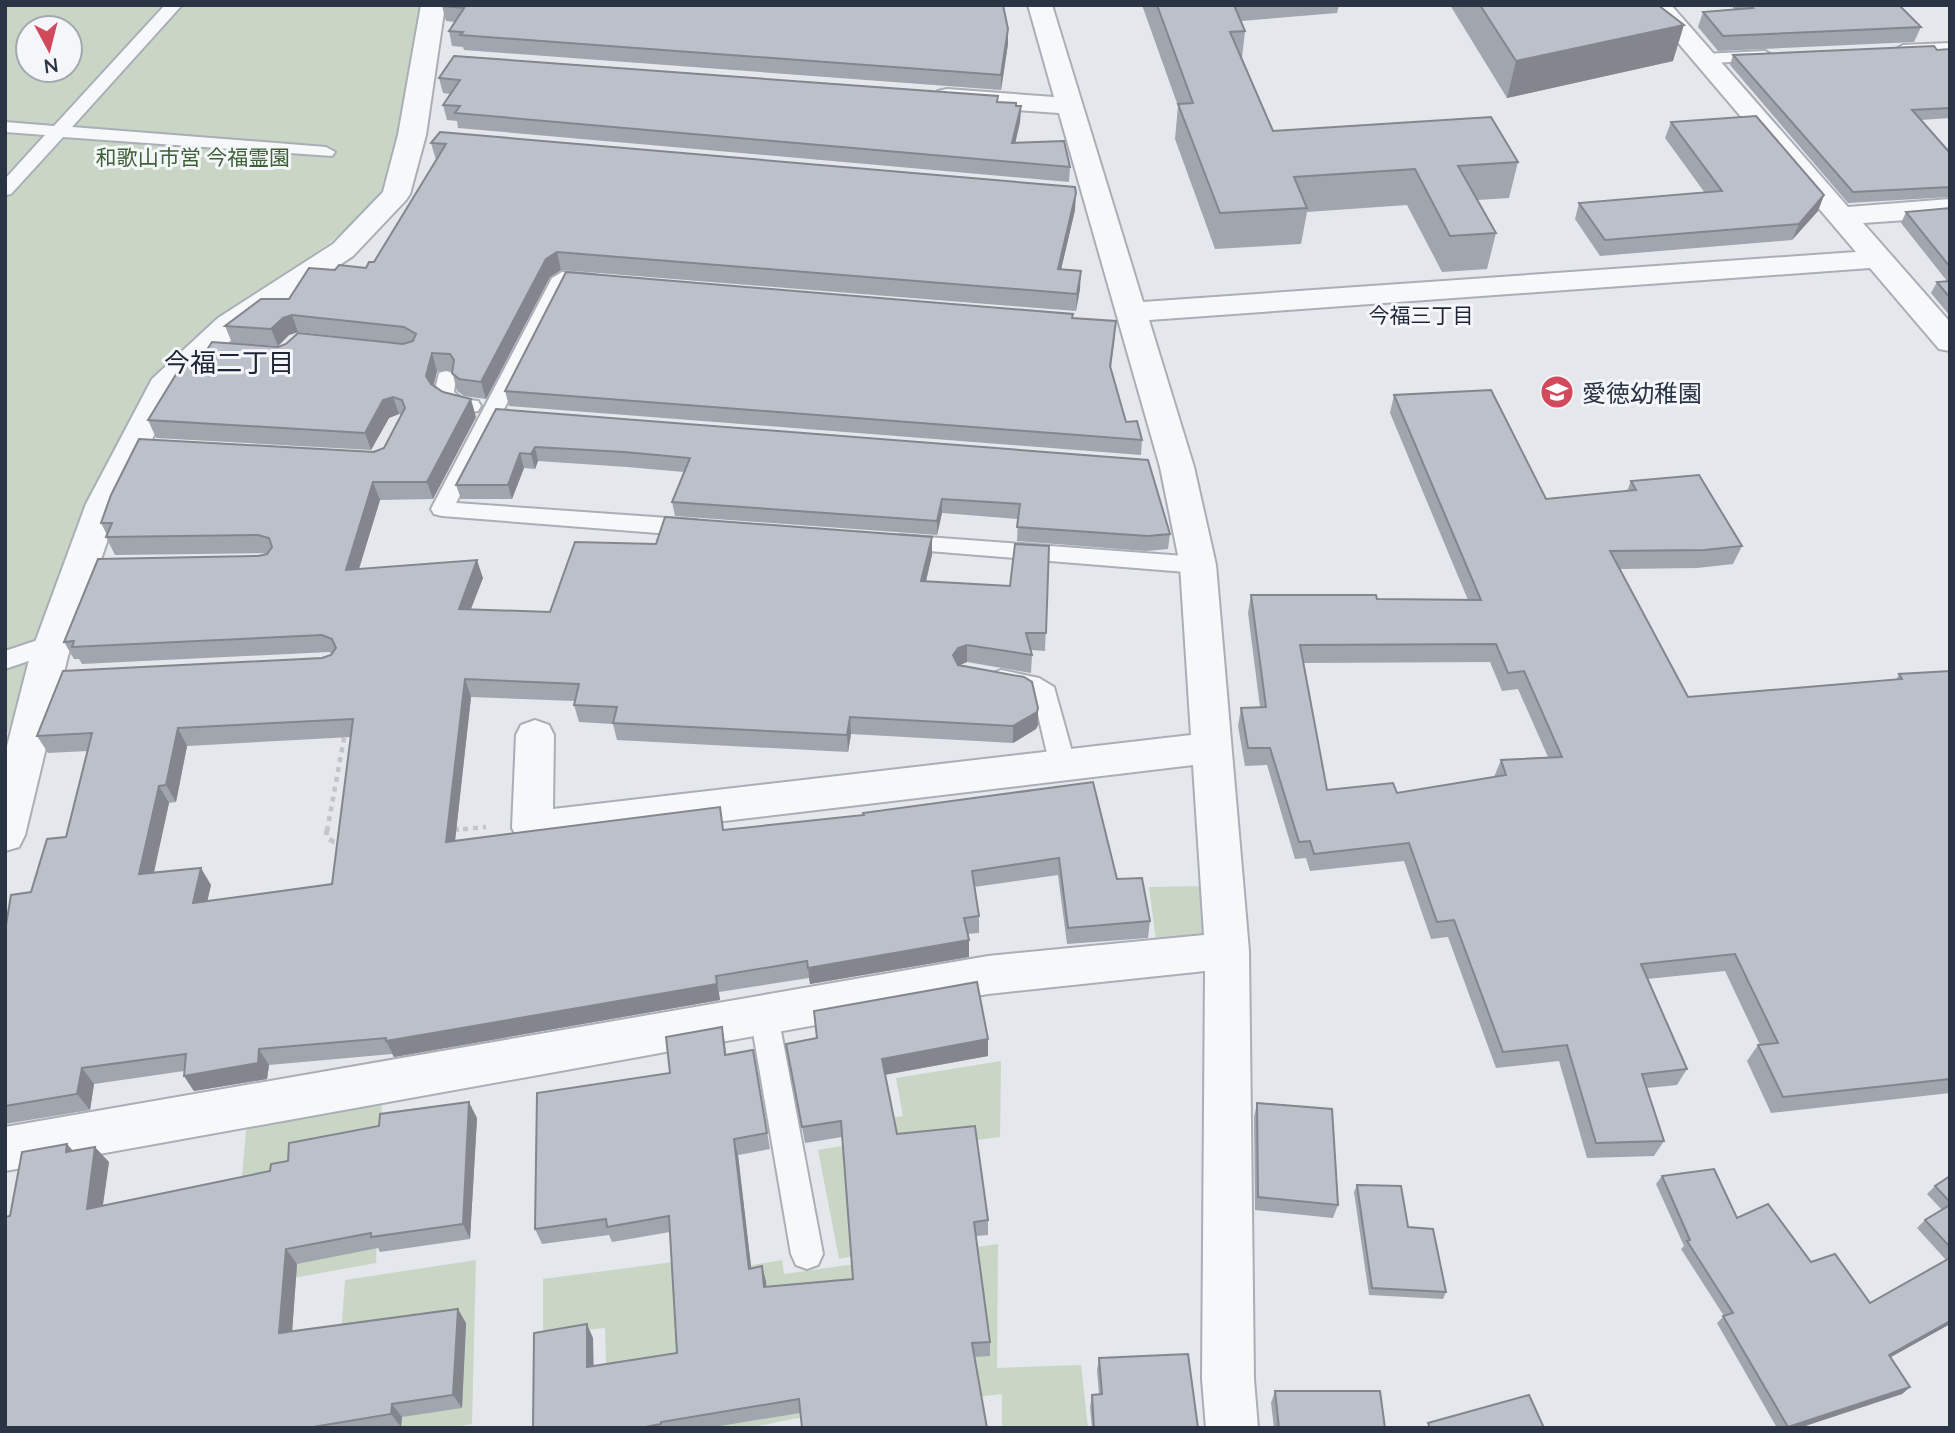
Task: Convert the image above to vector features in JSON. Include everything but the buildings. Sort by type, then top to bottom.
[{"type":"street","points":[[5,835],[57,677],[53,644],[94,565],[103,504],[147,447],[163,387],[216,351],[229,325],[343,250],[396,194],[426,136],[425,58],[432,5]]},
{"type":"street","points":[[1040,5],[1070,106],[1085,195],[1126,320],[1163,466],[1198,565],[1227,951],[1228,1379],[1232,1428]]},
{"type":"street","points":[[1658,5],[1950,342]]},
{"type":"street","points":[[425,58],[453,60]]},
{"type":"street","points":[[919,95],[1070,106]]},
{"type":"street","points":[[1840,216],[1950,208]]},
{"type":"street","points":[[1126,320],[1877,259]]},
{"type":"street","points":[[535,735],[532,828],[1212,748]]},
{"type":"street","points":[[5,1149],[988,975],[1227,951]]},
{"type":"lane","points":[[5,190],[174,5]]},
{"type":"lane","points":[[1881,51],[1950,48]]},
{"type":"lane","points":[[1703,59],[1785,55]]},
{"type":"lane","points":[[5,127],[326,152]]},
{"type":"lane","points":[[617,282],[562,278],[442,509],[719,530]]},
{"type":"lane","points":[[446,377],[444,394],[457,405],[517,416]]},
{"type":"lane","points":[[880,541],[1198,565]]},
{"type":"lane","points":[[5,660],[53,644]]},
{"type":"lane","points":[[980,676],[1030,684],[1045,694],[1063,766]]},
{"type":"lane","points":[[764,1015],[807,1254]]},
{"type":"green space","name":"和歌山市営 今福霊園","points":[[5,5],[422,5],[404,113],[389,181],[376,203],[328,244],[187,344],[131,423],[5,738]]},
{"type":"green space","points":[[1203,886],[1207,935],[1156,941],[1149,887]]},
{"type":"green space","points":[[1001,1061],[1000,1137],[853,1156],[861,1254],[839,1259],[818,1150],[859,1143],[854,1123],[903,1116],[896,1078]]},
{"type":"green space","points":[[382,1097],[376,1263],[232,1289],[247,1120]]},
{"type":"green space","points":[[998,1244],[997,1368],[1081,1365],[1088,1428],[1002,1428],[1002,1394],[792,1419],[750,1428],[678,1428],[672,1353],[606,1364],[605,1328],[543,1334],[543,1279],[673,1262],[672,1279],[782,1260],[784,1274]]},
{"type":"green space","points":[[476,1260],[472,1424],[450,1428],[334,1428],[345,1280]]},
{"type":"place","name":"愛徳幼稚園","points":[[1557,392]]},
{"type":"district","name":"今福三丁目","points":[[1421,314]]},
{"type":"district","name":"今福二丁目","points":[[229,362]]}]
